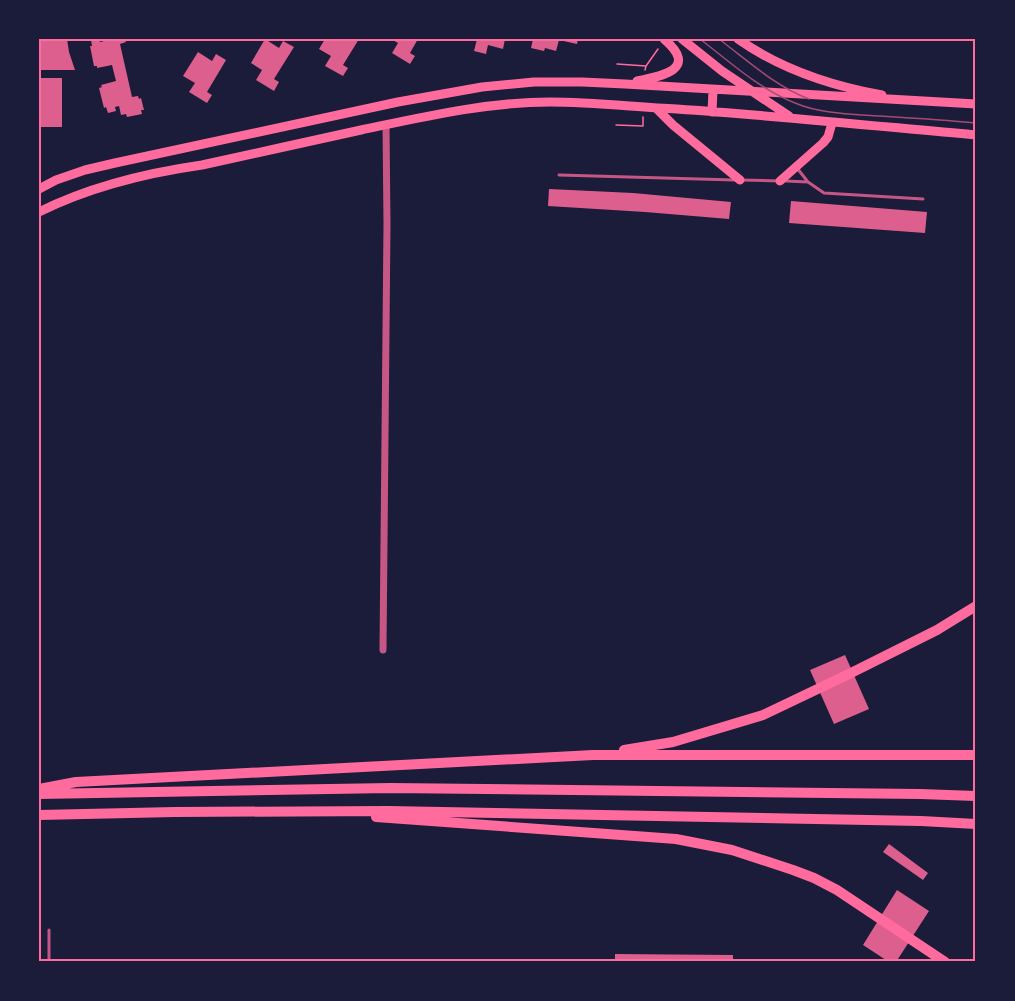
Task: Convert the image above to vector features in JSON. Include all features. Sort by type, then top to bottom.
[{"type":"highway","points":[[593,755],[673,742],[764,715],[938,630],[976,606]]},
{"type":"highway","points":[[39,789],[76,782],[593,755],[976,755]]},
{"type":"highway","points":[[39,794],[390,788],[976,796]]},
{"type":"highway","points":[[277,811],[697,842],[767,860],[814,878],[837,890],[945,962]]},
{"type":"highway","points":[[39,814],[400,811],[976,824]]},
{"type":"main road","points":[[625,84],[663,76],[674,69],[678,60],[677,55],[673,47],[664,39]]},
{"type":"main road","points":[[682,39],[722,71],[791,118]]},
{"type":"main road","points":[[738,39],[789,67],[823,80],[917,101]]},
{"type":"main road","points":[[39,189],[56,180],[85,170],[156,154],[398,102],[482,87],[534,82],[625,84],[976,104]]},
{"type":"main road","points":[[712,112],[713,90]]},
{"type":"main road","points":[[39,212],[95,189],[173,169],[202,165],[386,125],[476,109],[530,103],[559,102],[712,112],[976,135]]},
{"type":"main road","points":[[656,108],[740,180]]},
{"type":"main road","points":[[780,181],[823,143],[828,137],[832,123]]},
{"type":"main road","points":[[39,180],[56,180]]},
{"type":"main road","points":[[39,221],[63,202]]},
{"type":"street","points":[[383,650],[386,125]]},
{"type":"lane","points":[[796,167],[808,182],[824,193],[923,199]]},
{"type":"lane","points":[[559,175],[808,182]]},
{"type":"lane","points":[[49,930],[49,962]]},
{"type":"path","points":[[617,63],[646,66]]},
{"type":"path","points":[[616,125],[643,126]]},
{"type":"building","points":[[39,39],[67,39],[75,70],[39,70]]},
{"type":"building","points":[[99,39],[100,42],[104,39],[125,39],[126,42],[120,44],[132,97],[141,98],[144,110],[141,110],[142,114],[127,117],[126,114],[121,115],[119,106],[115,107],[116,111],[108,113],[106,107],[104,108],[99,88],[102,87],[101,85],[116,81],[112,65],[97,68],[94,66],[91,40]]},
{"type":"building","points":[[265,39],[279,48],[283,41],[294,47],[274,79],[279,82],[274,91],[256,80],[262,70],[251,63]]},
{"type":"building","points":[[325,39],[359,39],[343,65],[348,68],[343,76],[325,66],[331,56],[319,49]]},
{"type":"building","points":[[391,39],[418,39],[410,53],[415,56],[410,64],[392,53],[398,43]]},
{"type":"building","points":[[477,39],[505,39],[503,49],[488,45],[486,54],[474,51]]},
{"type":"building","points":[[533,39],[578,39],[577,44],[559,40],[556,51],[545,48],[544,51],[531,48]]},
{"type":"building","points":[[198,52],[212,61],[216,54],[226,60],[207,92],[212,95],[207,103],[189,92],[195,83],[183,76]]},
{"type":"building","points":[[39,78],[62,78],[62,127],[39,127]]},
{"type":"building","points":[[549,189],[633,193],[731,202],[729,219],[548,206]]},
{"type":"building","points":[[791,201],[927,212],[925,233],[789,223]]},
{"type":"building","points":[[845,655],[869,709],[834,724],[810,670]]},
{"type":"building","points":[[889,844],[928,873],[923,880],[883,852]]},
{"type":"building","points":[[897,890],[929,911],[896,962],[889,962],[863,945]]},
{"type":"building","points":[[615,954],[733,955],[733,962],[615,962]]},
{"type":"tram line","points":[[700,39],[757,83],[805,107],[837,113],[976,123]]},
{"type":"tram line","points":[[719,39],[773,80],[809,99]]}]
